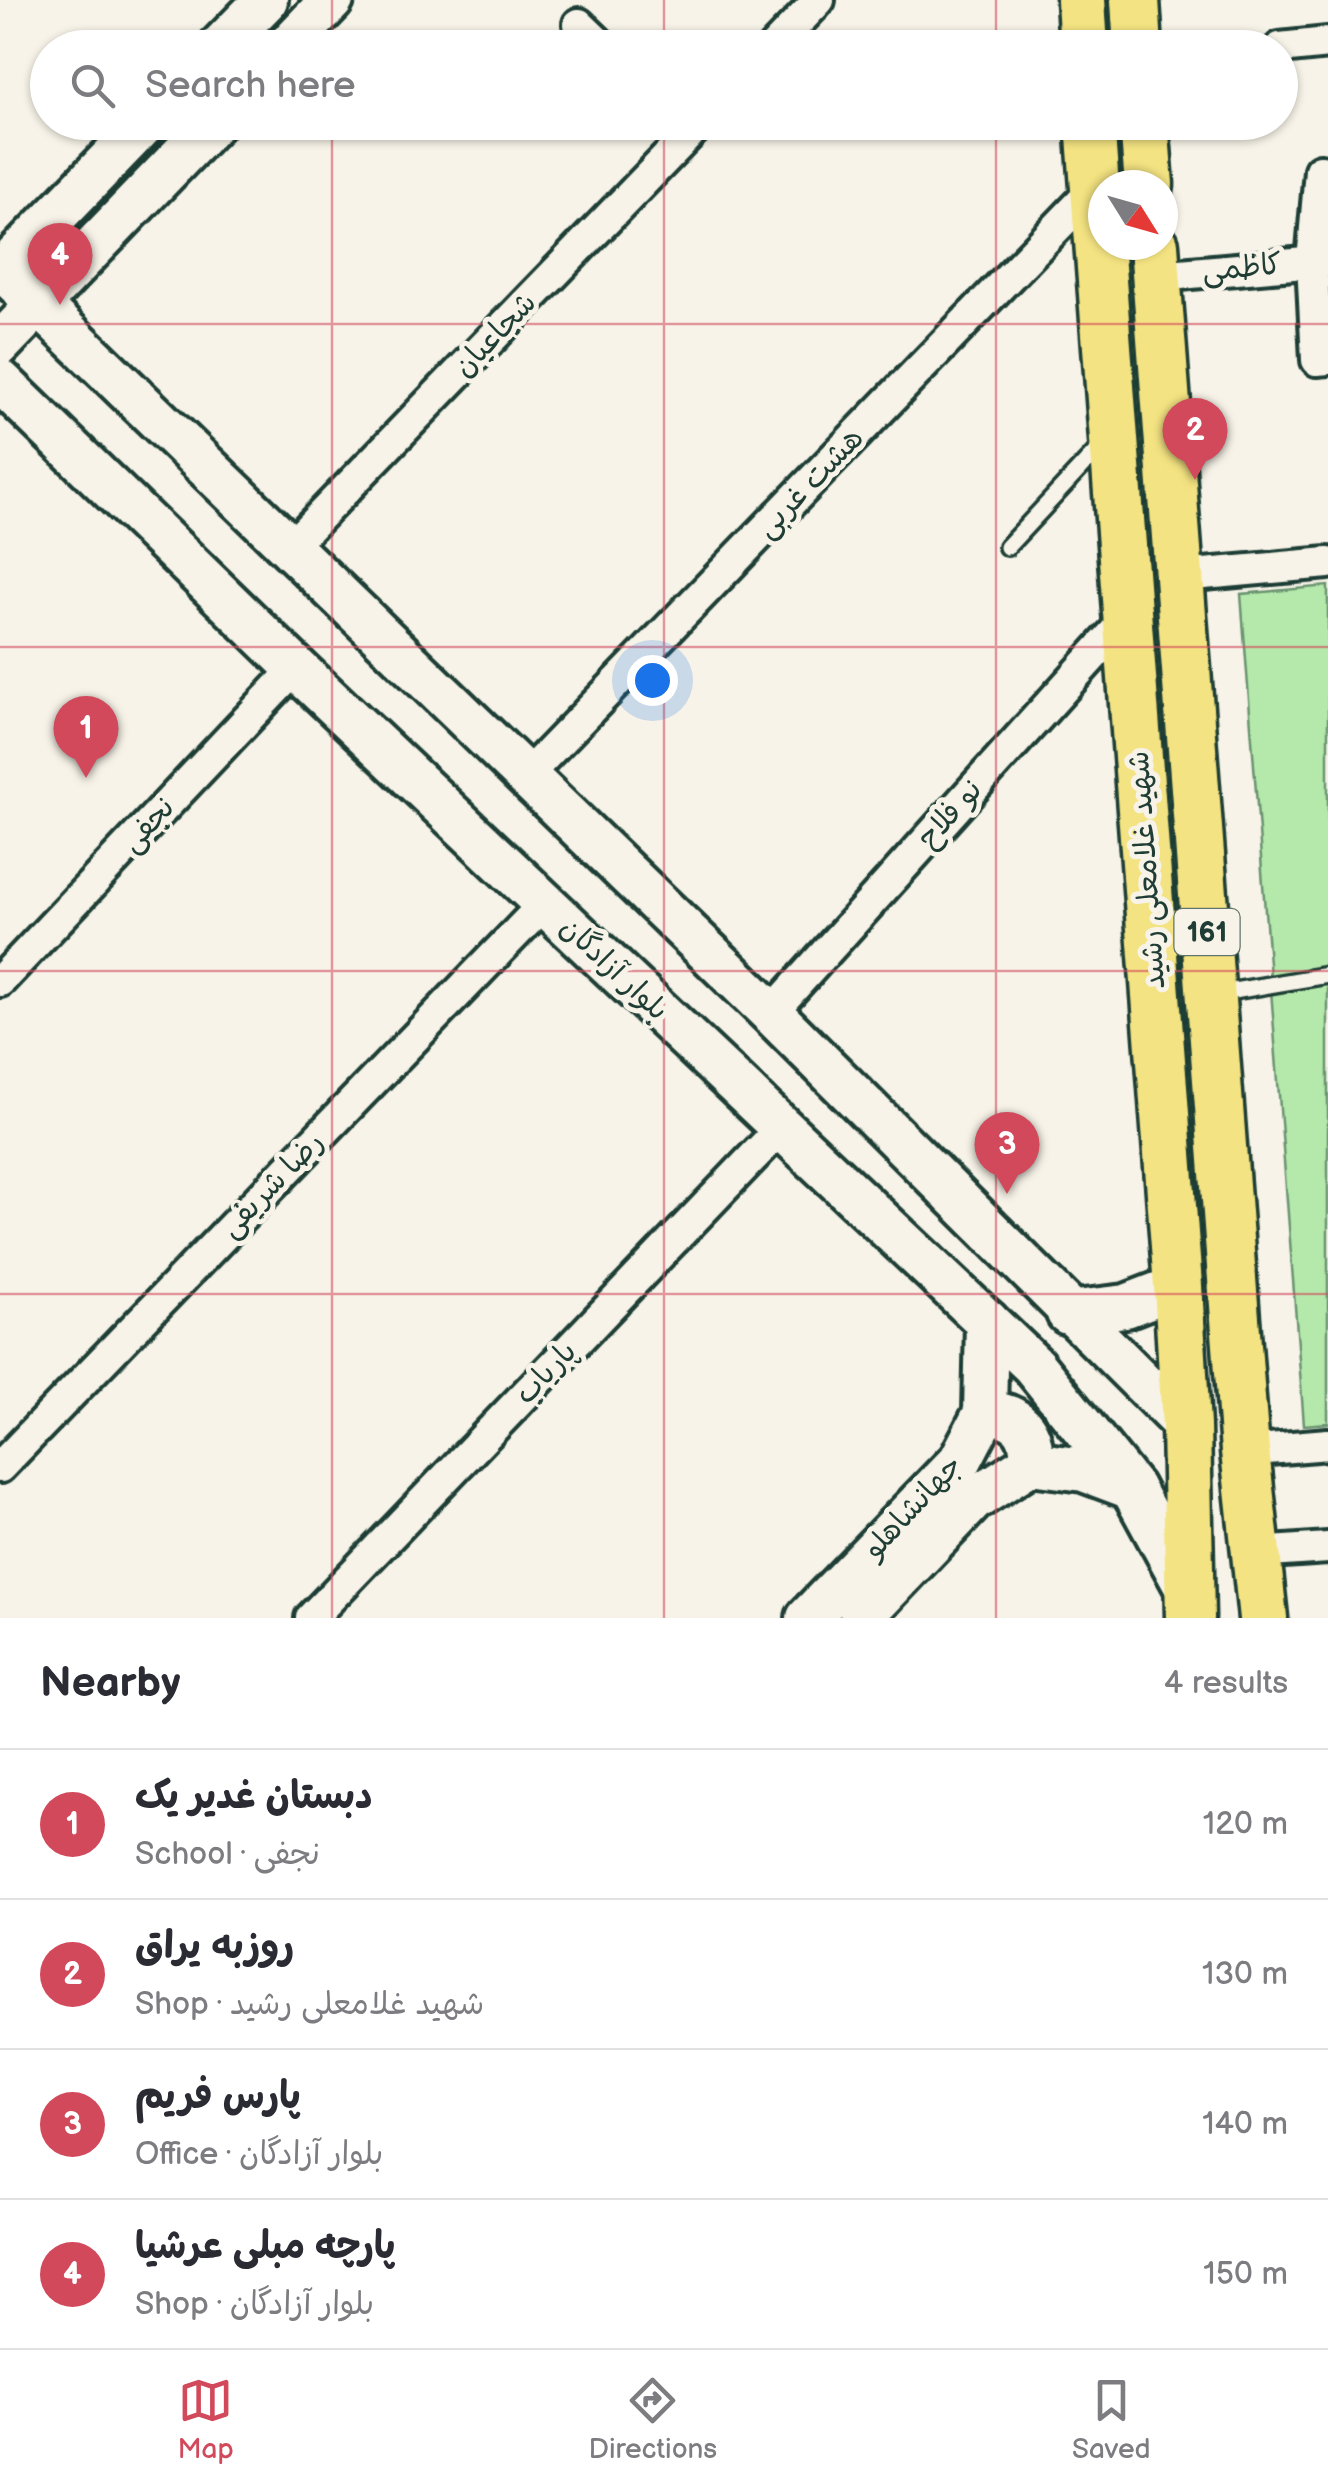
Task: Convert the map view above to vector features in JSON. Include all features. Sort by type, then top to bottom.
[{"type":"main road","points":[[237,30],[266,0]]},
{"type":"main road","points":[[303,30],[332,0]]},
{"type":"main road","points":[[1080,0],[1082,30]]},
{"type":"main road","points":[[1134,0],[1136,30]]},
{"type":"main road","points":[[128,140],[1,270],[771,1012],[1068,1313],[1186,1426],[1245,1451]]},
{"type":"main road","points":[[0,344],[197,140]]},
{"type":"main road","name":"شهید غلامعلی رشید","points":[[1091,140],[1093,170]]},
{"type":"main road","points":[[1146,140],[1149,170]]},
{"type":"main road","name":"شهید غلامعلی رشید","points":[[1100,260],[1178,1286],[1186,1426],[1188,1604]]},
{"type":"main road","name":"شهید غلامعلی رشید","points":[[1156,260],[1245,1451],[1263,1618]]},
{"type":"main road","name":"بلوار آزادگان","points":[[0,381],[296,668],[1033,1365],[1132,1488],[1188,1604]]},
{"type":"main road","points":[[1068,1313],[1126,1306],[1178,1286]]},
{"type":"main road","name":"جهانشاهلو","points":[[808,1618],[960,1462],[985,1413],[987,1320]]},
{"type":"main road","points":[[985,1413],[1016,1419],[1032,1446],[1031,1462],[1084,1470],[1132,1488]]},
{"type":"main road","name":"جهانشاهلو","points":[[861,1618],[973,1500],[1031,1462]]},
{"type":"street","points":[[790,30],[819,0]]},
{"type":"street","points":[[579,24],[585,30]]},
{"type":"street","points":[[1298,46],[1328,43]]},
{"type":"street","name":"شجاعیان","points":[[290,547],[678,140]]},
{"type":"street","points":[[1320,170],[1316,360],[1328,359]]},
{"type":"street","name":"هشت غربی","points":[[526,776],[1088,195]]},
{"type":"street","name":"کاظمی","points":[[1156,260],[1320,262]]},
{"type":"street","points":[[1181,576],[1328,564]]},
{"type":"street","name":"نو فلاح","points":[[771,1012],[1129,616]]},
{"type":"street","name":"نجفی","points":[[0,982],[296,668]]},
{"type":"street","name":"رضا شریفی","points":[[0,1466],[544,903]]},
{"type":"street","name":"پاریاب","points":[[311,1618],[782,1128]]},
{"type":"street","points":[[1245,1451],[1328,1444]]},
{"type":"street","points":[[1256,1553],[1328,1548]]},
{"type":"lane","points":[[1007,546],[1113,434]]},
{"type":"lane","points":[[1212,995],[1328,975]]},
{"type":"green space","points":[[1328,586],[1328,1423],[1304,1425],[1241,594]]},
{"type":"place","name":"پارچه مبلی عرشیا","points":[[60,305]]},
{"type":"place","name":"روزبه یراق","points":[[1195,480]]},
{"type":"place","name":"دبستان غدیر یک","points":[[86,778]]},
{"type":"place","name":"پارس فریم","points":[[1007,1194]]}]
